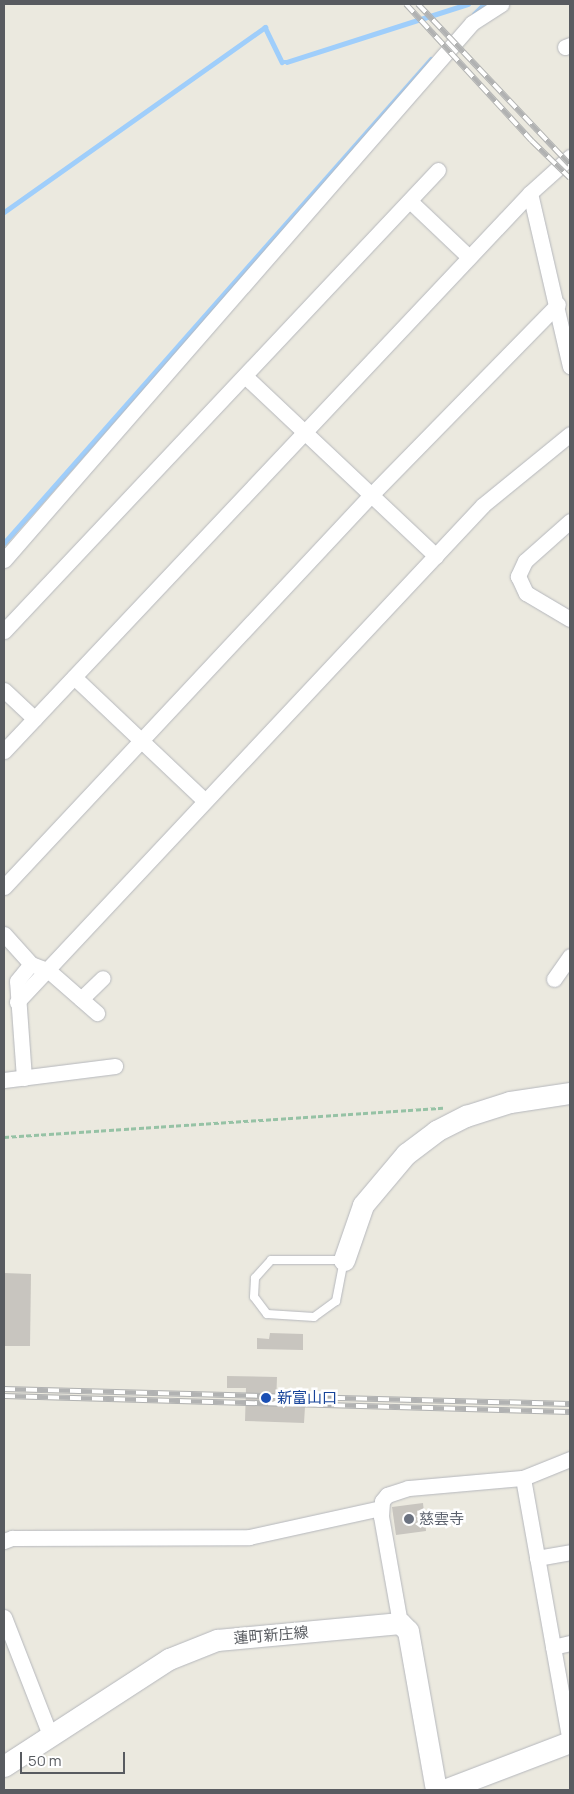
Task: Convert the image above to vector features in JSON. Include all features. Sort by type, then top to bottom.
[{"type":"main road","points":[[344,1260],[363,1205],[383,1179],[421,1142],[466,1116],[510,1102],[570,1093]]},
{"type":"main road","points":[[400,1623],[408,1631],[436,1790]]},
{"type":"main road","name":"蓮町新庄線","points":[[4,1766],[169,1659],[217,1640],[400,1623]]},
{"type":"main road","points":[[444,1790],[570,1742]]},
{"type":"street","points":[[4,560],[472,23],[501,4]]},
{"type":"street","points":[[4,751],[530,193],[570,157]]},
{"type":"street","points":[[4,632],[411,202],[438,170]]},
{"type":"street","points":[[530,193],[558,304],[570,366]]},
{"type":"street","points":[[411,202],[470,257]]},
{"type":"street","points":[[4,887],[371,495],[558,304]]},
{"type":"street","points":[[246,377],[436,556]]},
{"type":"street","points":[[17,1002],[49,971],[206,800],[483,505],[570,434]]},
{"type":"street","points":[[570,521],[525,561],[518,576],[526,593],[570,619]]},
{"type":"street","points":[[74,677],[206,800]]},
{"type":"street","points":[[4,690],[35,719]]},
{"type":"street","points":[[4,934],[31,964],[49,971],[96,1013]]},
{"type":"street","points":[[554,979],[570,956]]},
{"type":"street","points":[[24,1078],[16,981],[31,964]]},
{"type":"street","points":[[81,999],[103,978]]},
{"type":"street","points":[[4,1080],[115,1066]]},
{"type":"street","points":[[400,1623],[382,1508],[387,1495],[408,1488],[524,1478],[570,1459]]},
{"type":"street","points":[[524,1478],[570,1742]]},
{"type":"street","points":[[4,1541],[12,1538],[249,1538],[382,1508]]},
{"type":"street","points":[[537,1558],[570,1552]]},
{"type":"street","points":[[4,1617],[50,1735]]},
{"type":"street","points":[[552,1647],[570,1643]]},
{"type":"lane","points":[[271,1260],[344,1260],[336,1300],[314,1317],[267,1314],[254,1297],[255,1278],[271,1260]]},
{"type":"path","points":[[4,1137],[440,1108],[466,1116]]},
{"type":"building","points":[[4,1273],[31,1274],[30,1346],[4,1346]]},
{"type":"building","points":[[270,1333],[303,1334],[303,1350],[257,1349],[257,1338],[269,1339]]},
{"type":"building","points":[[227,1376],[277,1377],[276,1406],[305,1407],[304,1423],[245,1421],[246,1388],[227,1388]]},
{"type":"building","name":"慈雲寺","points":[[423,1503],[426,1531],[396,1535],[392,1507]]},
{"type":"waterway","points":[[4,212],[265,27],[282,62],[287,62],[468,4]]},
{"type":"waterway","points":[[474,14],[484,4]]},
{"type":"waterway","points":[[4,543],[431,59]]},
{"type":"railway","points":[[406,4],[532,141],[570,178]]},
{"type":"railway","points":[[418,4],[570,165]]},
{"type":"railway","points":[[4,1389],[570,1404]]},
{"type":"railway","points":[[4,1396],[570,1412]]},
{"type":"place","name":"新富山口","points":[[266,1398]]},
{"type":"place","name":"慈雲寺","points":[[409,1519]]}]
